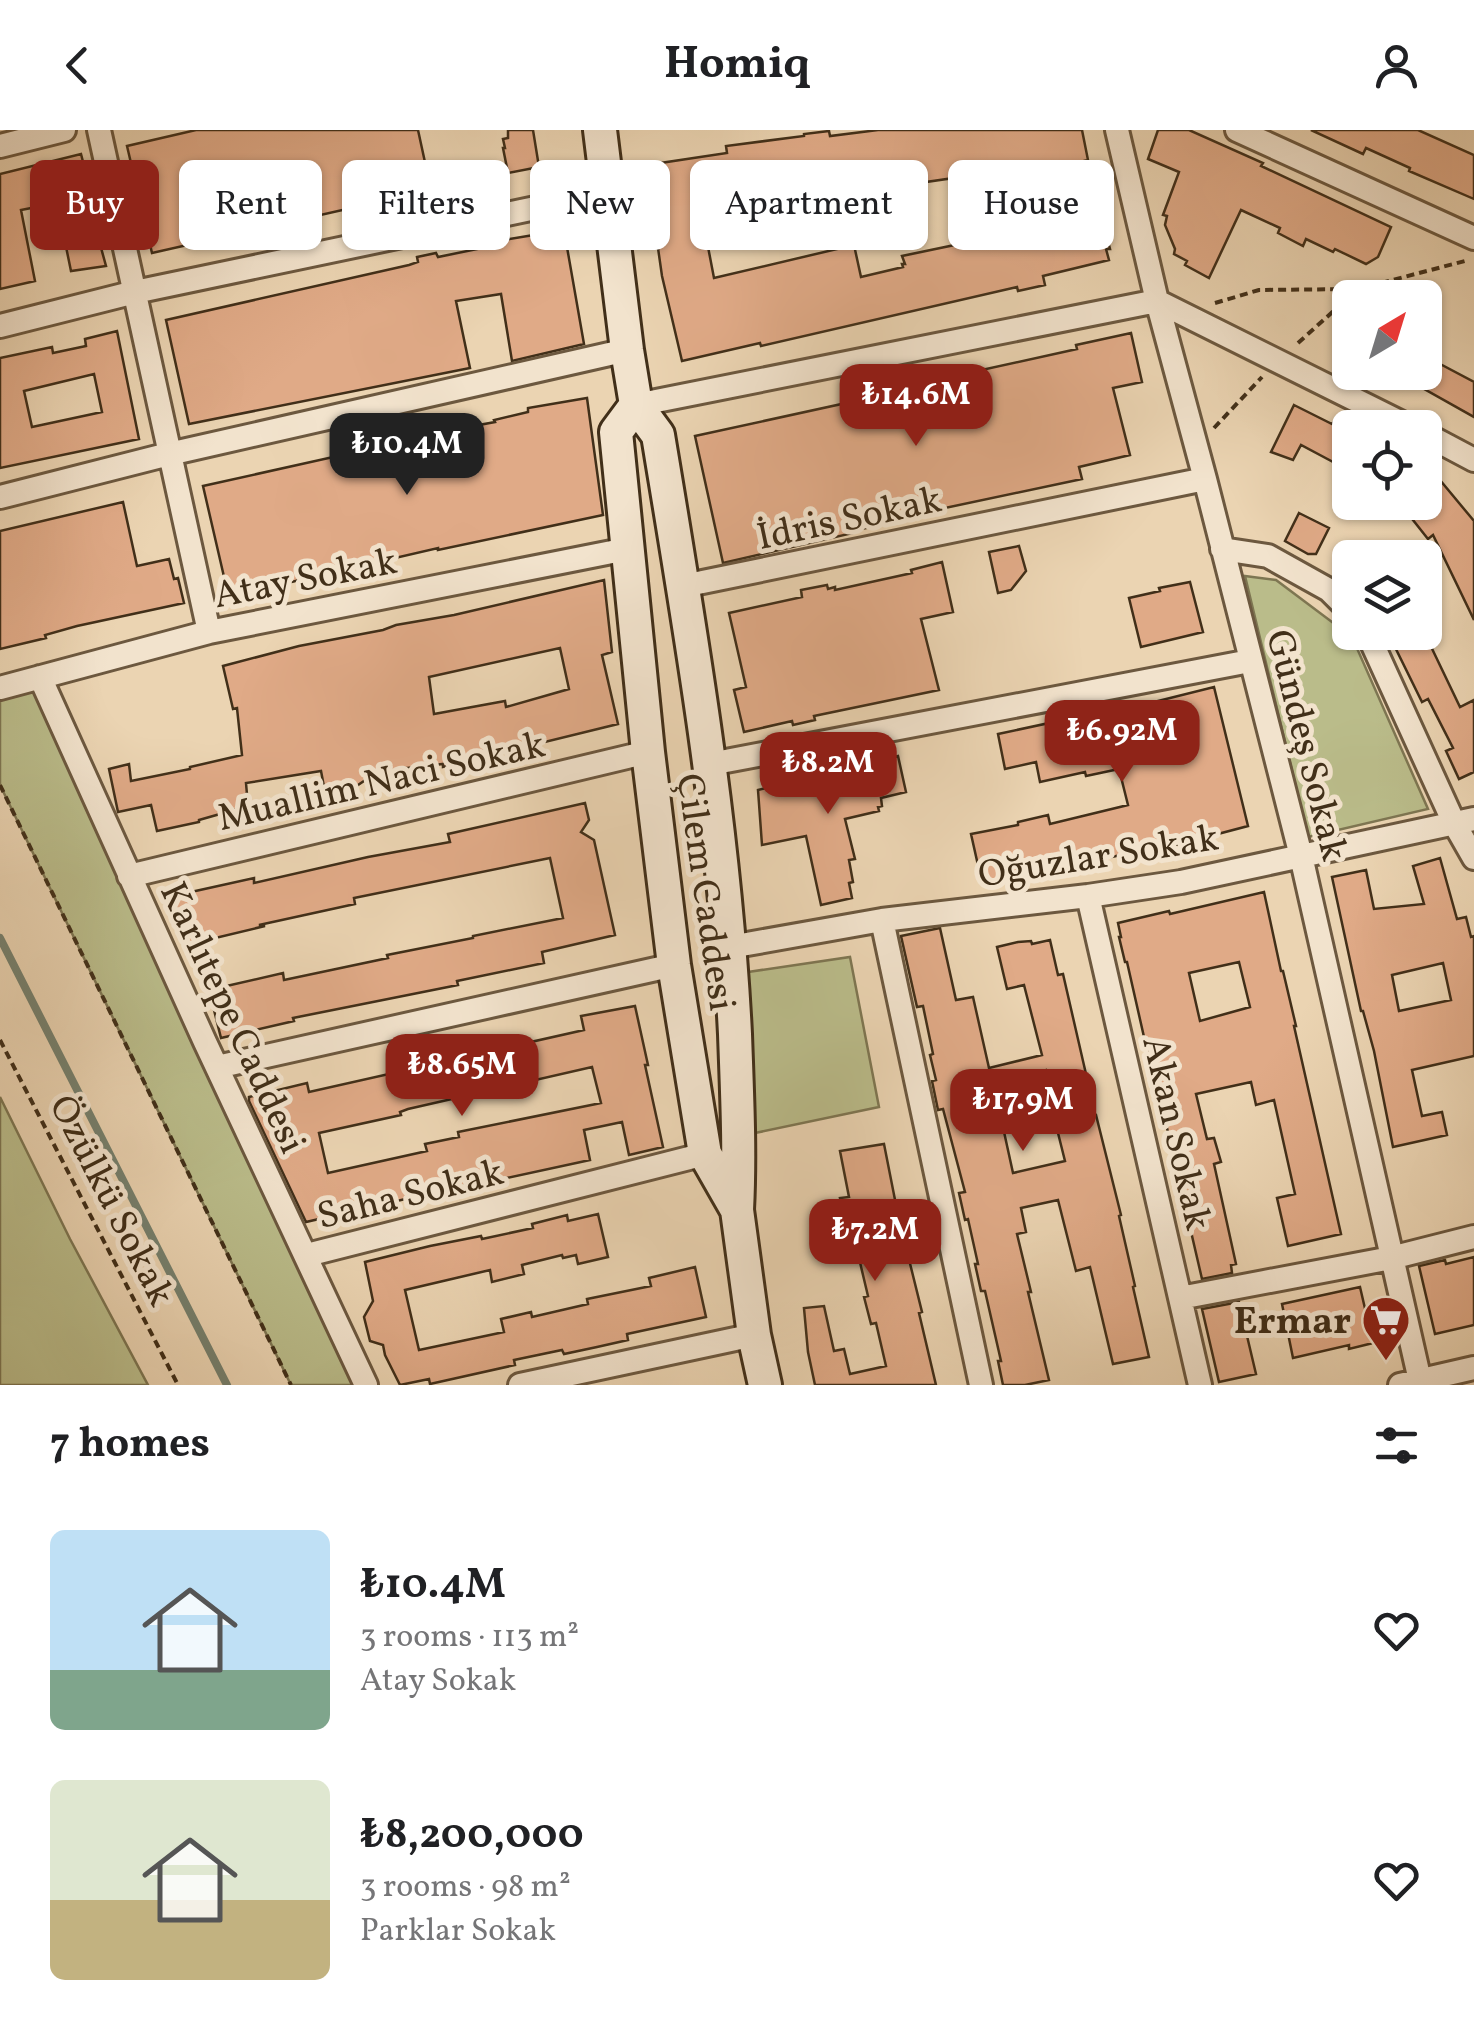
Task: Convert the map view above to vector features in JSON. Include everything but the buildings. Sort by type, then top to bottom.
[{"type":"main road","points":[[600,130],[603,160]]},
{"type":"main road","points":[[614,250],[636,406],[658,435],[710,764],[730,947],[740,1144],[736,1210]]},
{"type":"main road","name":"Çilem Caddesi","points":[[636,406],[616,432],[674,964],[705,1154],[736,1210],[765,1385]]},
{"type":"street","points":[[0,146],[64,130]]},
{"type":"street","points":[[99,130],[208,632]]},
{"type":"street","name":"Gündeş Sokak","points":[[1117,130],[1157,301],[1301,856],[1392,1258],[1414,1384]]},
{"type":"street","points":[[1237,130],[1474,238]]},
{"type":"street","points":[[0,326],[136,292],[530,209]]},
{"type":"street","points":[[636,406],[1157,301],[1376,410]]},
{"type":"street","points":[[0,497],[168,454],[627,350]]},
{"type":"street","points":[[1442,442],[1474,458]]},
{"type":"street","name":"İdris Sokak","points":[[683,586],[1205,480]]},
{"type":"street","name":"Atay Sokak","points":[[0,688],[208,632],[627,549]]},
{"type":"street","points":[[1222,549],[1268,556],[1332,593]]},
{"type":"street","points":[[1376,650],[1464,821],[1474,858]]},
{"type":"street","points":[[710,764],[1250,661]]},
{"type":"street","name":"Karlıtepe Caddesi","points":[[40,677],[366,1385]]},
{"type":"street","name":"Muallim Naci Sokak","points":[[130,876],[648,752]]},
{"type":"street","name":"Oğuzlar Sokak","points":[[730,947],[882,920],[1182,882],[1464,821]]},
{"type":"street","name":"Akan Sokak","points":[[1088,896],[1200,1385]]},
{"type":"street","points":[[882,920],[981,1385]]},
{"type":"street","points":[[217,1067],[674,964]]},
{"type":"street","name":"Saha Sokak","points":[[306,1254],[705,1154]]},
{"type":"street","points":[[1180,1298],[1392,1258],[1474,1237]]},
{"type":"street","points":[[520,1385],[754,1335]]},
{"type":"street","points":[[1414,1384],[1474,1368]]},
{"type":"path","points":[[1180,312],[1259,290],[1358,290],[1474,258]]},
{"type":"path","points":[[0,785],[291,1385]]},
{"type":"path","name":"Özülkü Sokak","points":[[0,1040],[178,1385]]},
{"type":"green space","points":[[1245,576],[1276,580],[1332,622],[1332,650],[1358,650],[1428,809],[1308,837]]},
{"type":"green space","points":[[36,689],[357,1385],[291,1385],[0,785],[0,699]]},
{"type":"green space","points":[[850,957],[879,1107],[755,1133],[741,973]]},
{"type":"green space","points":[[0,1097],[70,1239],[148,1385],[0,1385]]},
{"type":"waterway","points":[[0,938],[227,1385]]},
{"type":"place","name":"Ermar","points":[[1386,1362]]}]
